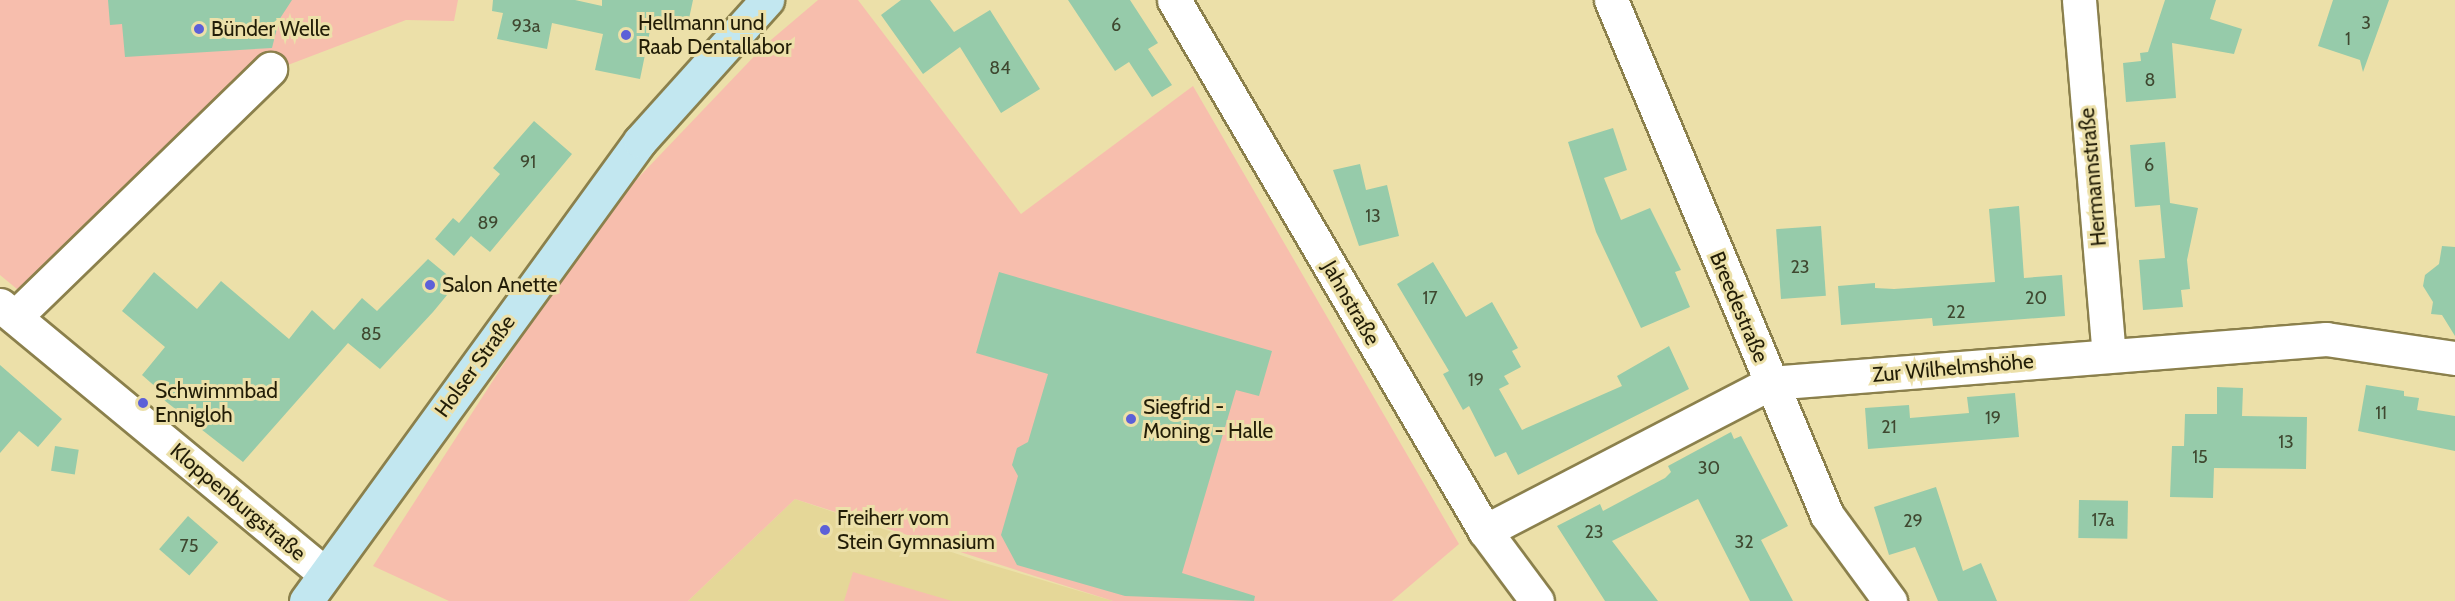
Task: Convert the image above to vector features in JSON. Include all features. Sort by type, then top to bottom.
[{"type":"main road","name":"Holser Straße","points":[[306,601],[323,572],[640,141],[767,0]]},
{"type":"street","name":"Jahnstraße","points":[[1174,0],[1485,531],[1537,601]]},
{"type":"street","name":"Breedestraße","points":[[1611,0],[1827,515],[1890,601]]},
{"type":"street","name":"Hermannstraße","points":[[2079,0],[2109,354]]},
{"type":"street","name":"Kloppenburgstraße","points":[[270,69],[7,311],[323,572]]},
{"type":"street","name":"Zur Wilhelmshöhe","points":[[1485,531],[1770,383],[2109,354],[2326,339],[2455,358]]},
{"type":"shaded area","points":[[0,0],[458,0],[454,21],[406,20],[280,68],[23,294],[0,275]]},
{"type":"shaded area","points":[[818,0],[858,0],[1021,214],[1193,86],[1459,544],[1392,601],[1113,601],[795,499],[688,601],[449,601],[373,566],[595,223],[765,45]]},
{"type":"shaded area","name":"Freiherr vom Stein Gymnasium","points":[[795,499],[978,561],[1113,601],[688,601]]},
{"type":"shaded area","points":[[853,572],[952,601],[844,601]]},
{"type":"building","name":"Bünder Welle","points":[[108,0],[292,0],[279,20],[272,48],[125,57],[122,24],[110,25]]},
{"type":"building","points":[[493,0],[575,0],[602,6],[602,0],[693,0],[687,28],[652,21],[640,79],[595,70],[603,34],[552,23],[547,49],[497,39],[503,13],[492,11]]},
{"type":"building","points":[[901,0],[930,0],[954,32],[990,10],[1040,89],[1001,113],[960,47],[923,74],[881,15]]},
{"type":"building","points":[[1068,0],[1130,0],[1158,43],[1148,49],[1172,85],[1152,97],[1129,62],[1115,71]]},
{"type":"building","points":[[2165,0],[2216,0],[2210,19],[2242,29],[2234,54],[2172,43],[2176,98],[2126,102],[2123,63],[2141,61],[2140,53],[2148,52]]},
{"type":"building","points":[[2333,0],[2389,0],[2363,72],[2360,60],[2318,46]]},
{"type":"building","points":[[534,121],[572,154],[490,252],[471,236],[454,256],[435,239],[453,218],[459,223],[500,174],[493,168]]},
{"type":"building","points":[[1613,128],[1627,170],[1604,178],[1621,220],[1650,208],[1681,270],[1675,272],[1690,307],[1641,328],[1596,232],[1568,142]]},
{"type":"building","points":[[2165,142],[2170,203],[2198,208],[2187,260],[2190,289],[2181,290],[2183,307],[2143,310],[2139,260],[2165,258],[2160,205],[2135,207],[2130,145]]},
{"type":"building","points":[[1360,164],[1366,190],[1387,185],[1399,236],[1359,246],[1333,170]]},
{"type":"building","points":[[2019,206],[2024,278],[2062,275],[2065,316],[1933,326],[1932,318],[1841,325],[1838,286],[1875,283],[1875,288],[1894,289],[1995,282],[1989,209]]},
{"type":"building","points":[[1821,226],[1826,296],[1781,299],[1776,229]]},
{"type":"building","points":[[2442,246],[2455,247],[2455,336],[2442,315],[2431,314],[2433,302],[2423,286],[2425,275],[2439,264]]},
{"type":"building","points":[[428,259],[457,283],[433,312],[380,369],[348,343],[243,462],[155,393],[158,389],[142,375],[165,347],[122,311],[154,272],[197,309],[221,281],[289,339],[312,310],[334,330],[362,298],[377,311]]},
{"type":"building","points":[[1433,262],[1466,317],[1492,302],[1518,348],[1512,351],[1521,367],[1504,376],[1509,384],[1499,389],[1522,430],[1622,386],[1617,376],[1669,346],[1689,389],[1518,475],[1506,452],[1495,457],[1469,406],[1463,410],[1443,374],[1449,371],[1397,284]]},
{"type":"building","name":"Siegfrid - Moning - Halle","points":[[999,272],[1272,351],[1259,396],[1236,390],[1182,573],[1255,596],[1254,601],[1125,596],[1017,565],[1001,535],[1018,476],[1012,465],[1017,448],[1028,442],[1048,374],[976,353]]},
{"type":"building","points":[[0,365],[62,419],[38,447],[19,431],[0,453]]},
{"type":"building","points":[[2366,385],[2404,391],[2404,396],[2419,398],[2417,410],[2455,416],[2455,451],[2358,431]]},
{"type":"building","points":[[2217,387],[2243,388],[2242,416],[2307,417],[2306,469],[2214,468],[2213,498],[2170,497],[2172,446],[2184,446],[2185,414],[2217,414]]},
{"type":"building","points":[[2015,393],[2019,437],[1868,449],[1865,408],[1909,405],[1910,418],[1969,413],[1967,397]]},
{"type":"building","points":[[1731,432],[1734,439],[1741,436],[1788,526],[1761,540],[1793,601],[1750,601],[1698,499],[1612,541],[1658,601],[1605,601],[1557,526],[1600,504],[1603,511],[1665,478],[1671,472],[1668,466]]},
{"type":"building","points":[[55,446],[79,450],[75,474],[51,471]]},
{"type":"building","points":[[1936,487],[1963,571],[1981,563],[1997,601],[1938,601],[1915,547],[1889,555],[1874,507]]},
{"type":"building","points":[[2079,500],[2128,501],[2127,539],[2078,538]]},
{"type":"building","points":[[188,516],[218,542],[189,575],[159,549]]},
{"type":"place","name":"Bünder Welle","points":[[199,29]]},
{"type":"place","name":"Hellmann und Raab Dentallabor","points":[[626,35]]},
{"type":"place","name":"Salon Anette","points":[[430,285]]},
{"type":"place","name":"Schwimmbad Ennigloh","points":[[143,403]]},
{"type":"place","name":"Siegfrid - Moning - Halle","points":[[1131,419]]},
{"type":"place","name":"Freiherr vom Stein Gymnasium","points":[[825,530]]}]
